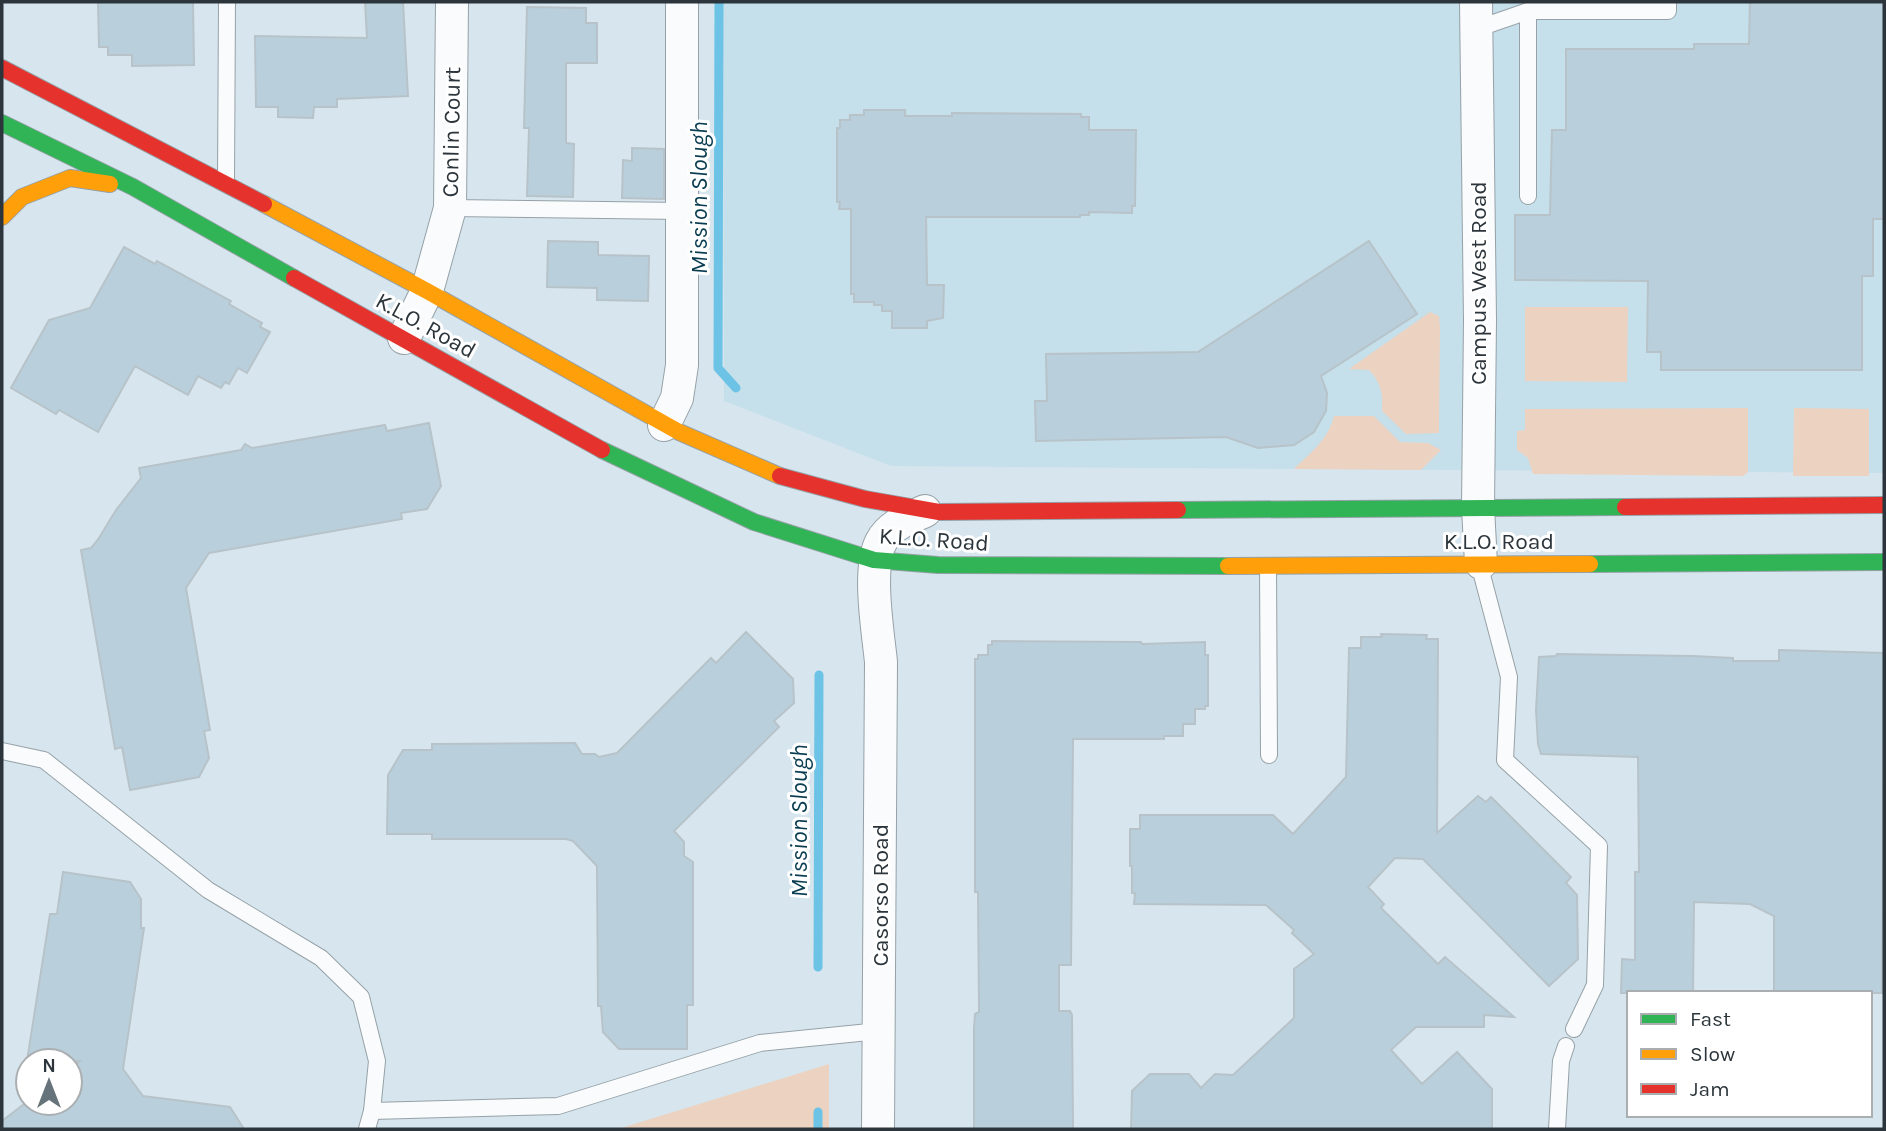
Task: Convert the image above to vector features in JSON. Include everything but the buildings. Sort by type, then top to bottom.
[{"type":"main road","name":"K.L.O. Road","points":[[2,68],[426,291],[664,425],[778,475],[865,499],[925,511],[1884,506]]},
{"type":"main road","name":"K.L.O. Road","points":[[2,123],[133,187],[619,460],[754,522],[874,560],[911,564],[1268,566],[1884,562]]},
{"type":"main road","points":[[2,217],[22,197],[70,178],[133,187]]},
{"type":"street","name":"Conlin Court","points":[[404,338],[426,291],[450,208],[452,2]]},
{"type":"street","points":[[664,425],[677,398],[682,365],[682,2]]},
{"type":"street","name":"Campus West Road","points":[[1476,15],[1480,320],[1478,508],[1481,564]]},
{"type":"street","points":[[874,560],[881,540],[900,522],[925,511]]},
{"type":"street","name":"Casorso Road","points":[[874,560],[881,662],[878,1129]]},
{"type":"street","name":"Casorso Road","points":[[881,662],[895,589],[911,564]]},
{"type":"lane","points":[[226,184],[227,2]]},
{"type":"lane","points":[[1476,15],[1528,11],[1668,11],[1668,2]]},
{"type":"lane","points":[[1528,11],[1528,196]]},
{"type":"lane","points":[[450,208],[682,211]]},
{"type":"lane","points":[[1481,564],[1509,677],[1505,760],[1599,846],[1595,985],[1574,1029]]},
{"type":"lane","points":[[1268,566],[1269,755]]},
{"type":"lane","points":[[2,751],[44,760],[208,890],[321,958],[361,997],[377,1061],[372,1111],[367,1129]]},
{"type":"lane","points":[[372,1111],[558,1106],[760,1043],[879,1031]]},
{"type":"lane","points":[[1557,1129],[1561,1061],[1566,1046]]},
{"type":"shaded area","points":[[723,2],[1884,2],[1884,473],[891,466],[724,401]]},
{"type":"shaded area","points":[[1525,307],[1628,307],[1627,382],[1525,381]]},
{"type":"shaded area","points":[[1430,312],[1439,316],[1440,328],[1439,433],[1406,434],[1382,411],[1380,389],[1369,370],[1349,369]]},
{"type":"shaded area","points":[[1748,408],[1748,472],[1743,476],[1533,474],[1528,458],[1517,450],[1517,431],[1525,430],[1525,409]]},
{"type":"shaded area","points":[[1794,408],[1869,409],[1869,476],[1793,476]]},
{"type":"shaded area","points":[[1334,416],[1374,416],[1400,442],[1428,443],[1441,450],[1421,470],[1294,469],[1323,439]]},
{"type":"shaded area","points":[[829,1064],[829,1129],[618,1129]]},
{"type":"waterway","name":"Mission Slough","points":[[719,2],[718,368],[736,388]]},
{"type":"waterway","name":"Mission Slough","points":[[818,967],[819,675]]},
{"type":"waterway","name":"Mission Slough","points":[[818,1112],[818,1129]]},
{"type":"traffic: fast","points":[[2,123],[133,187],[294,278]]},
{"type":"traffic: fast","points":[[602,450],[754,522],[874,560],[938,565],[1228,566]]},
{"type":"traffic: fast","points":[[1178,510],[1625,507]]},
{"type":"traffic: fast","points":[[1590,564],[1884,562]]},
{"type":"traffic: slow","points":[[2,217],[22,197],[70,178],[110,184]]},
{"type":"traffic: slow","points":[[264,204],[427,291],[679,432],[780,476]]},
{"type":"traffic: slow","points":[[1228,566],[1590,564]]},
{"type":"traffic: jam","points":[[2,68],[264,204]]},
{"type":"traffic: jam","points":[[294,278],[602,450]]},
{"type":"traffic: jam","points":[[780,476],[865,499],[939,512],[1178,510]]},
{"type":"traffic: jam","points":[[1625,507],[1884,505]]}]
